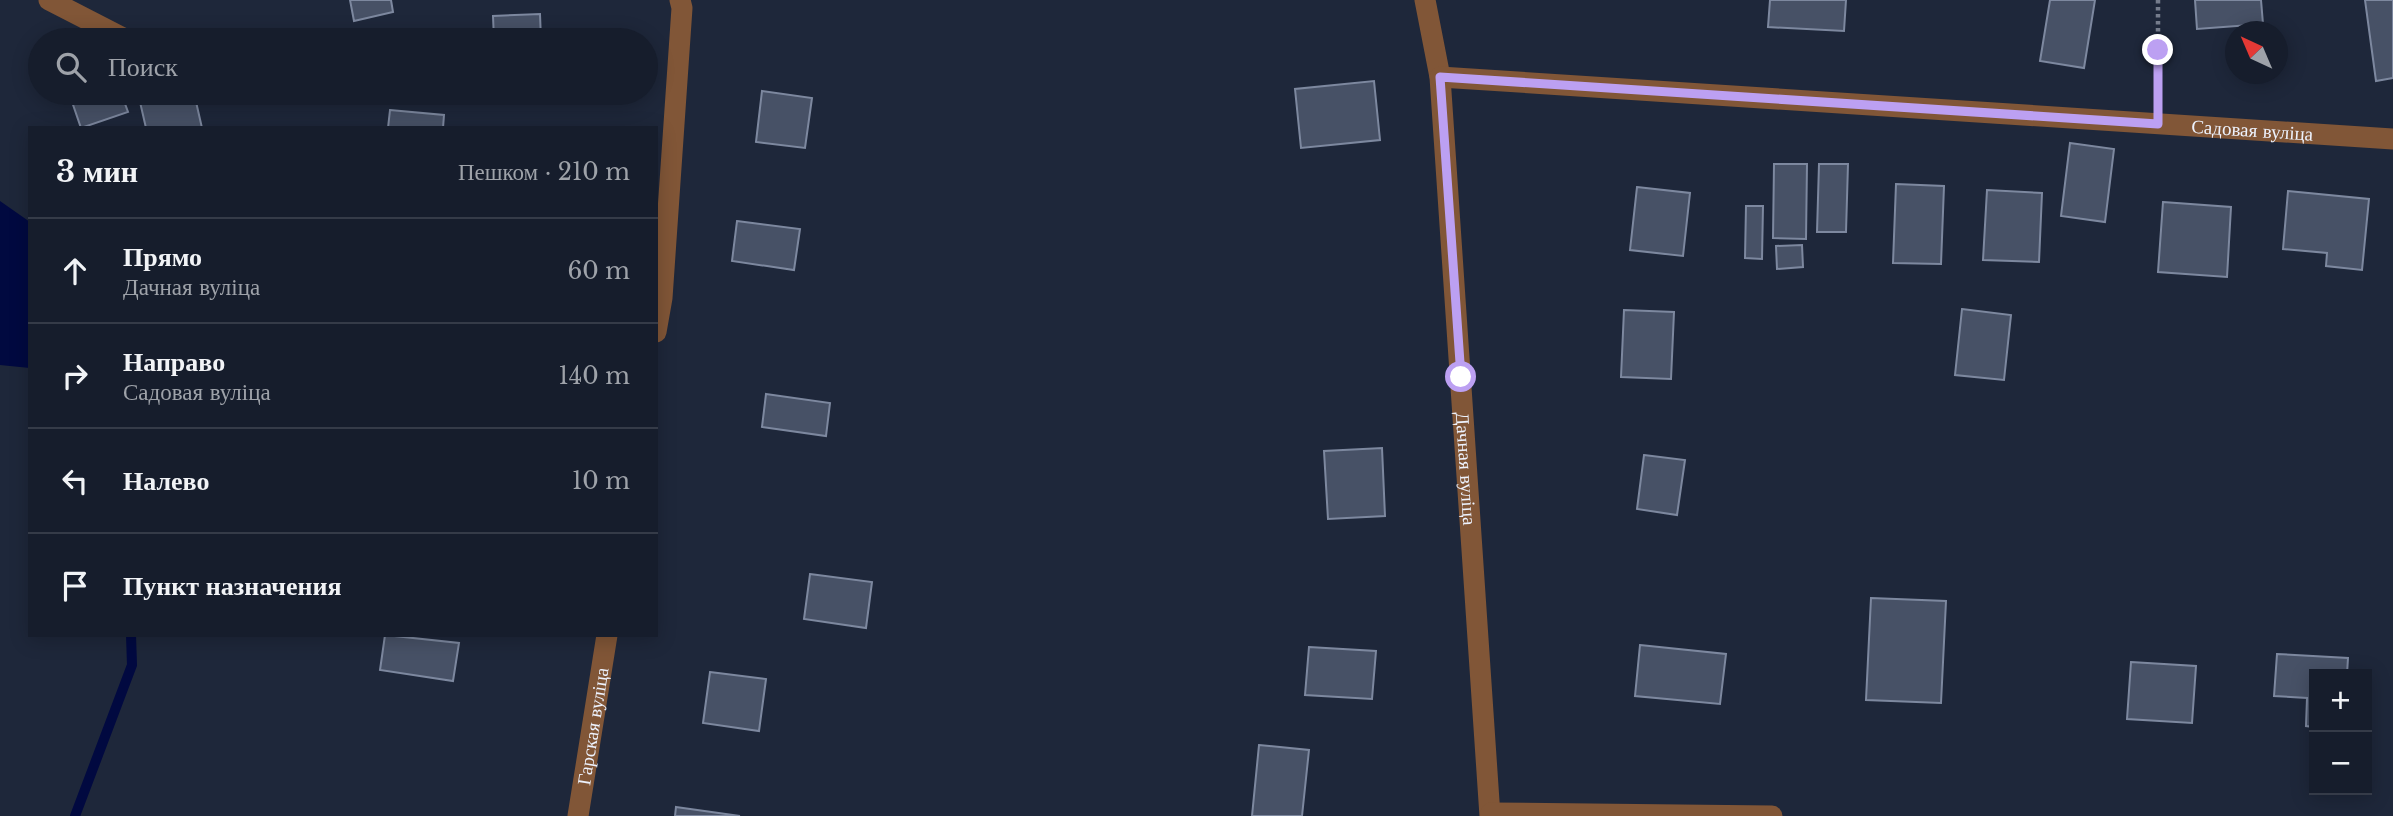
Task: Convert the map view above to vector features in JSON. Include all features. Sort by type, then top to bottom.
[{"type":"street","points":[[49,0],[104,28]]},
{"type":"street","points":[[658,315],[665,256],[682,8],[680,0]]},
{"type":"street","name":"Дачная вуліца","points":[[1424,0],[1440,77],[1491,815]]},
{"type":"street","name":"Садовая вуліца","points":[[1440,77],[2393,139]]},
{"type":"street","name":"Гарская вуліца","points":[[578,816],[607,637]]},
{"type":"street","points":[[1491,815],[1772,816]]},
{"type":"path","points":[[2158,0],[2158,124]]},
{"type":"shaded area","points":[[0,201],[28,221],[28,368],[0,365]]},
{"type":"building","points":[[350,0],[391,0],[393,12],[354,21]]},
{"type":"building","points":[[1770,0],[1846,0],[1844,31],[1768,27]]},
{"type":"building","points":[[2050,0],[2095,0],[2084,68],[2040,61]]},
{"type":"building","points":[[2195,0],[2261,0],[2263,21],[2225,21],[2225,27],[2197,29]]},
{"type":"building","points":[[2365,0],[2393,0],[2393,78],[2376,81]]},
{"type":"building","points":[[540,14],[541,28],[494,28],[493,16]]},
{"type":"building","points":[[1374,81],[1380,140],[1301,148],[1295,89]]},
{"type":"building","points":[[762,91],[812,98],[805,148],[756,142]]},
{"type":"building","points":[[73,105],[125,105],[128,112],[80,126]]},
{"type":"building","points":[[141,105],[197,105],[202,126],[146,126]]},
{"type":"building","points":[[390,110],[444,115],[443,126],[388,126]]},
{"type":"building","points":[[2070,143],[2114,149],[2105,222],[2061,216]]},
{"type":"building","points":[[1774,164],[1807,164],[1806,239],[1773,238]]},
{"type":"building","points":[[1819,164],[1848,164],[1846,232],[1817,232]]},
{"type":"building","points":[[1896,184],[1944,186],[1941,264],[1893,263]]},
{"type":"building","points":[[1637,187],[1690,193],[1683,256],[1630,250]]},
{"type":"building","points":[[1987,190],[2042,193],[2039,262],[1983,260]]},
{"type":"building","points":[[2288,191],[2369,199],[2362,270],[2326,266],[2327,253],[2283,249]]},
{"type":"building","points":[[2163,202],[2231,207],[2227,277],[2158,272]]},
{"type":"building","points":[[1746,206],[1763,206],[1762,259],[1745,258]]},
{"type":"building","points":[[737,221],[800,229],[794,270],[732,261]]},
{"type":"building","points":[[1802,245],[1803,267],[1777,269],[1776,246]]},
{"type":"building","points":[[1962,309],[2011,315],[2004,380],[1955,375]]},
{"type":"building","points":[[1624,310],[1674,312],[1671,379],[1621,377]]},
{"type":"building","points":[[766,394],[830,403],[826,436],[762,427]]},
{"type":"building","points":[[1382,448],[1385,516],[1328,519],[1324,451]]},
{"type":"building","points":[[1644,455],[1685,460],[1677,515],[1637,509]]},
{"type":"building","points":[[810,574],[872,582],[866,628],[804,619]]},
{"type":"building","points":[[1871,598],[1946,601],[1941,703],[1866,700]]},
{"type":"building","points":[[385,637],[459,643],[453,681],[380,670]]},
{"type":"building","points":[[1640,645],[1726,654],[1720,704],[1635,696]]},
{"type":"building","points":[[1309,647],[1376,651],[1372,699],[1305,695]]},
{"type":"building","points":[[2277,654],[2348,658],[2347,669],[2309,669],[2309,726],[2306,726],[2307,698],[2274,696]]},
{"type":"building","points":[[2131,662],[2196,666],[2192,723],[2127,719]]},
{"type":"building","points":[[710,672],[766,679],[759,731],[703,723]]},
{"type":"building","points":[[1259,745],[1309,750],[1302,816],[1252,816]]},
{"type":"building","points":[[676,807],[740,816],[675,816]]},
{"type":"waterway","points":[[75,816],[132,665],[131,637]]},
{"type":"route","points":[[1461,377],[1440,77],[2158,124],[2158,50]]}]
